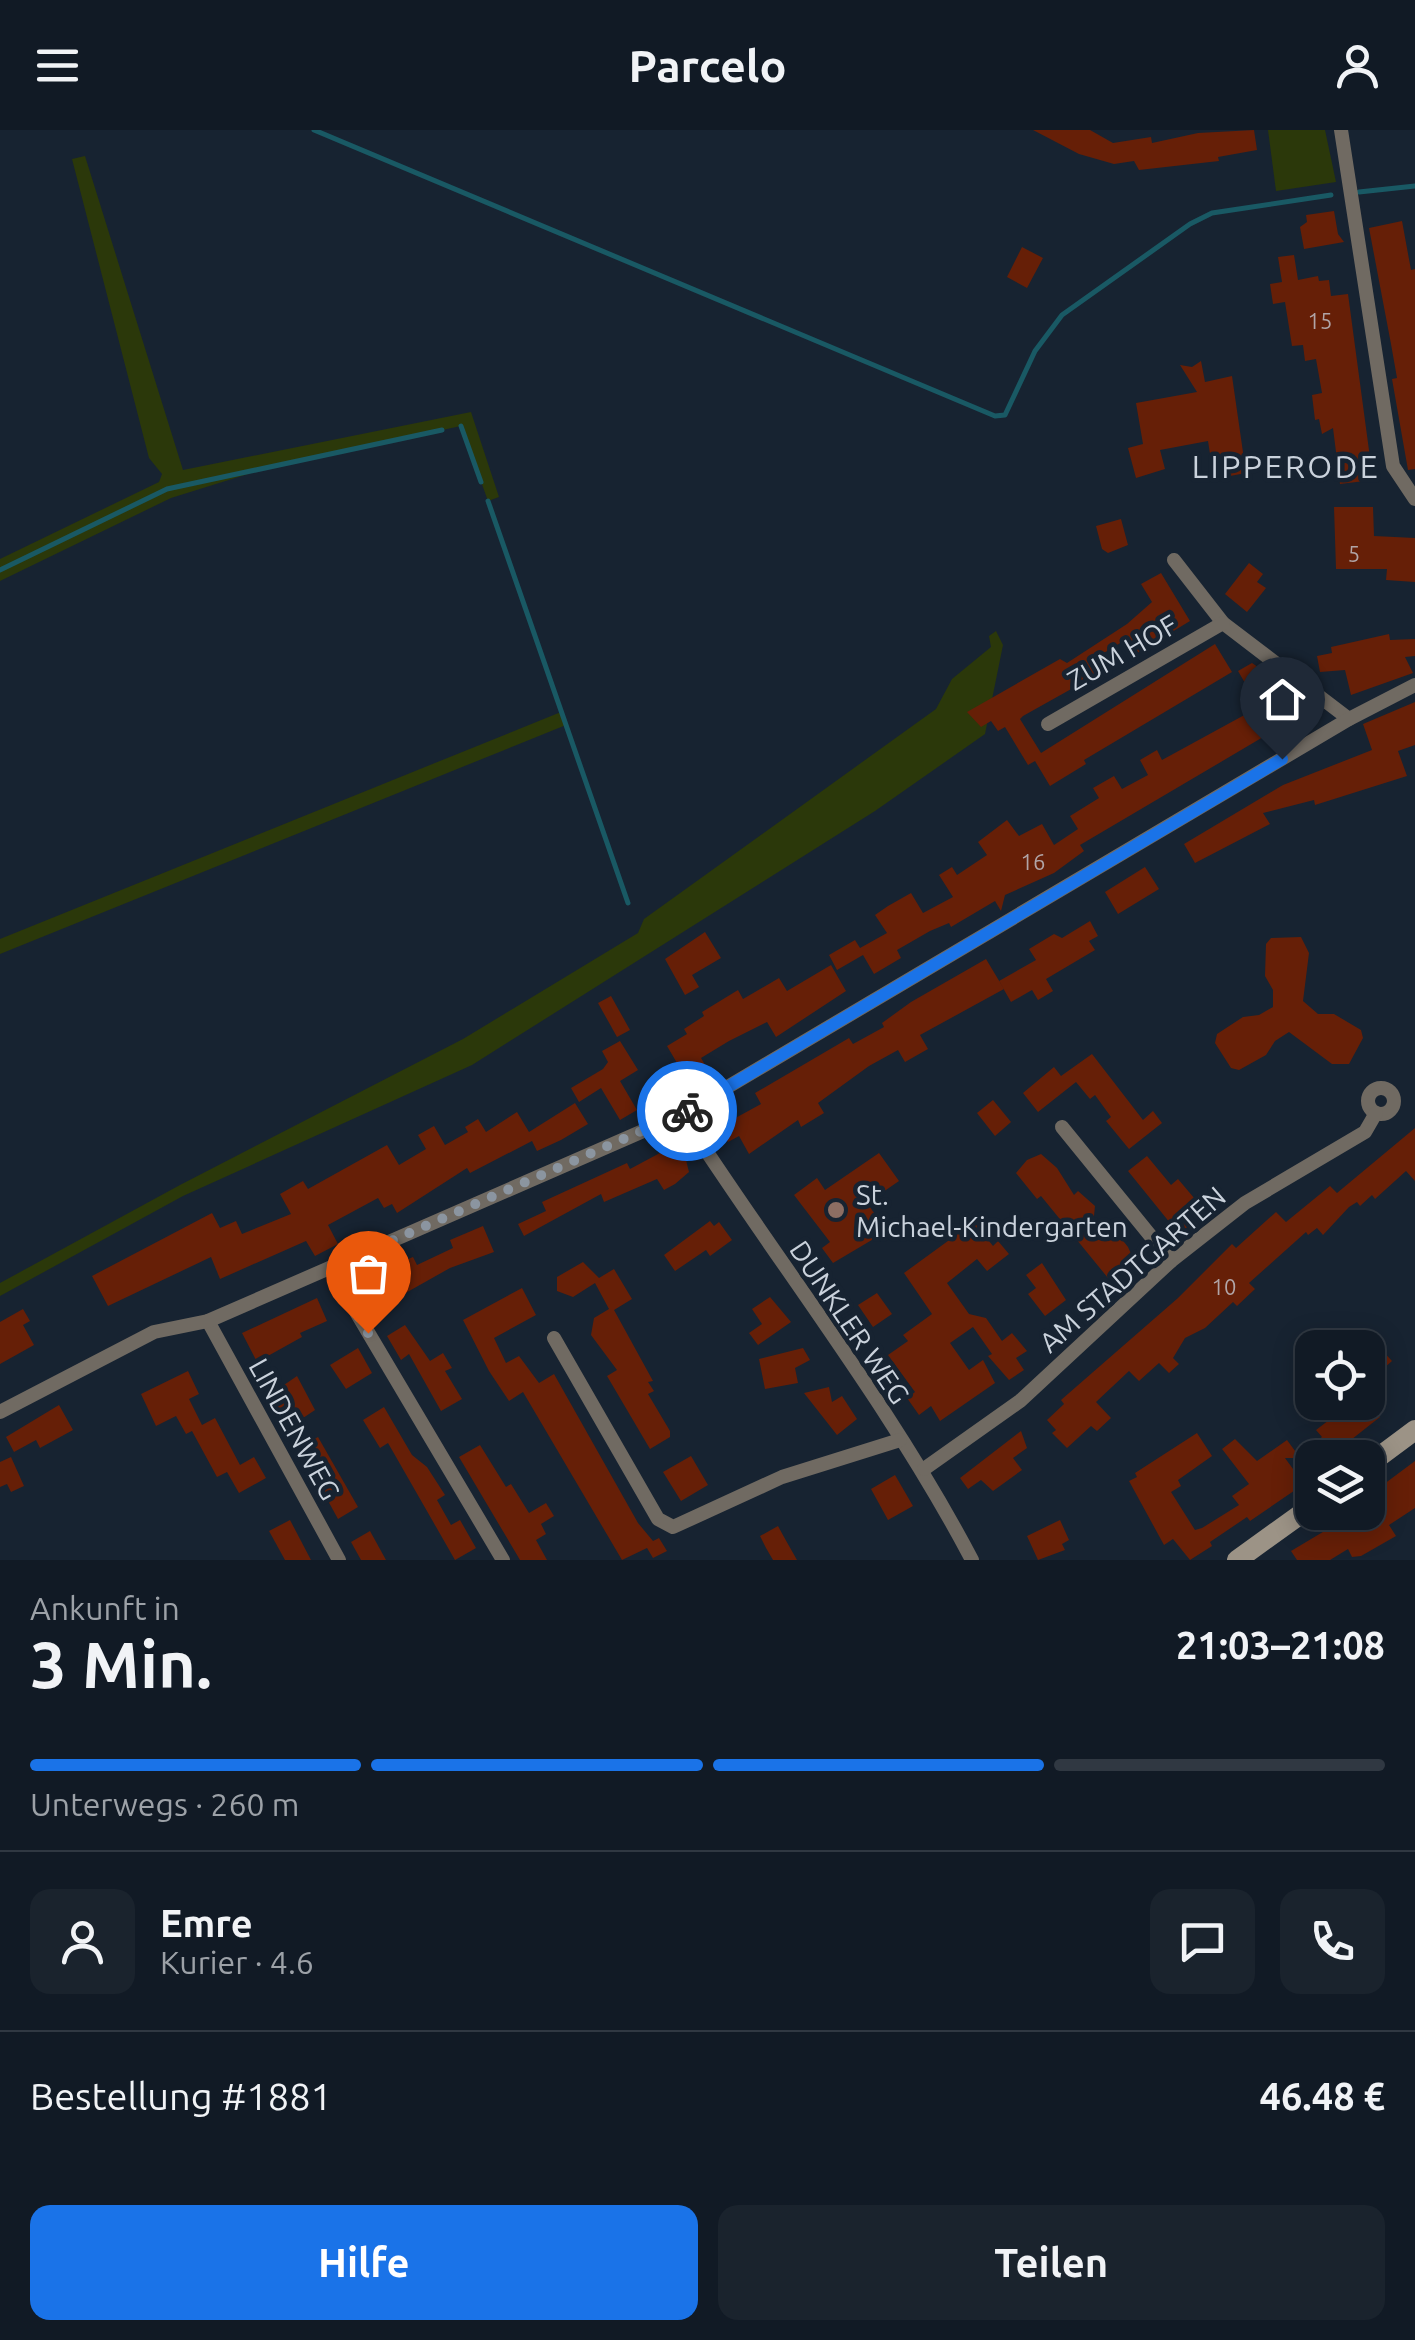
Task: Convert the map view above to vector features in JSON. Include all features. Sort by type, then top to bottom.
[{"type":"main road","points":[[1385,1452],[1415,1430]]},
{"type":"main road","points":[[1236,1560],[1295,1518]]},
{"type":"street","points":[[1341,130],[1393,466],[1415,498]]},
{"type":"street","name":"ZUM HOF","points":[[1174,560],[1222,623],[1348,719]]},
{"type":"street","name":"ZUM HOF","points":[[1048,724],[1222,623]]},
{"type":"street","points":[[0,1412],[154,1332],[208,1320],[682,1114],[1348,719],[1415,686]]},
{"type":"street","name":"AM STADTGARTEN","points":[[924,1469],[1020,1401],[1170,1261],[1245,1203],[1364,1132],[1376,1113]]},
{"type":"street","name":"DUNKLER WEG","points":[[682,1114],[900,1440],[924,1469],[972,1560]]},
{"type":"street","points":[[1062,1127],[1170,1261]]},
{"type":"street","points":[[330,1268],[503,1560]]},
{"type":"street","name":"LINDENWEG","points":[[208,1320],[339,1560]]},
{"type":"street","points":[[554,1338],[658,1519],[673,1527],[782,1477],[900,1440]]},
{"type":"green space","points":[[1268,130],[1325,130],[1336,182],[1276,191]]},
{"type":"green space","points":[[85,156],[183,470],[471,412],[499,497],[488,501],[461,426],[277,465],[171,498],[0,581],[0,559],[159,482],[162,474],[149,458],[72,159]]},
{"type":"green space","points":[[996,631],[1003,645],[985,734],[875,811],[472,1065],[183,1196],[0,1296],[0,1283],[463,1039],[638,933],[644,919],[936,709],[952,679],[991,647],[989,636]]},
{"type":"green space","points":[[561,712],[566,725],[0,954],[0,939]]},
{"type":"building","points":[[1033,130],[1090,130],[1113,143],[1151,137],[1152,143],[1198,133],[1254,130],[1257,150],[1218,157],[1219,161],[1139,170],[1134,161],[1114,164],[1079,154]]},
{"type":"building","points":[[1334,211],[1338,234],[1344,242],[1304,249],[1300,227],[1307,222],[1306,215]]},
{"type":"building","points":[[1402,221],[1411,270],[1415,269],[1415,469],[1408,470],[1392,379],[1397,378],[1369,228]]},
{"type":"building","points":[[1022,247],[1043,258],[1027,288],[1007,277]]},
{"type":"building","points":[[1294,255],[1298,280],[1318,276],[1319,281],[1329,280],[1331,296],[1348,294],[1373,480],[1340,484],[1333,428],[1322,434],[1319,419],[1315,420],[1312,395],[1322,393],[1316,359],[1305,361],[1303,345],[1292,346],[1285,302],[1273,304],[1270,284],[1282,282],[1278,257]]},
{"type":"building","points":[[1201,361],[1205,382],[1232,376],[1246,473],[1214,479],[1208,441],[1160,450],[1165,469],[1136,478],[1128,448],[1143,444],[1136,403],[1197,392],[1180,365],[1192,367]]},
{"type":"building","points":[[1334,507],[1373,507],[1374,536],[1415,538],[1415,582],[1386,580],[1387,569],[1336,569]]},
{"type":"building","points":[[1121,519],[1128,545],[1108,553],[1102,549],[1096,526]]},
{"type":"building","points":[[1249,563],[1263,574],[1257,582],[1266,588],[1247,612],[1225,594]]},
{"type":"building","points":[[1161,573],[1190,621],[1134,655],[1125,640],[1099,656],[1107,669],[1023,716],[1020,719],[1041,753],[1215,644],[1232,672],[1084,760],[1086,764],[1050,786],[1035,761],[1028,765],[1005,727],[998,731],[991,721],[981,727],[967,712],[1060,659],[1067,663],[1127,624],[1152,602],[1141,584]]},
{"type":"building","points":[[1389,634],[1390,640],[1415,639],[1415,656],[1405,657],[1413,673],[1351,695],[1345,670],[1320,672],[1317,656],[1332,653],[1331,647]]},
{"type":"building","points":[[1252,663],[1268,674],[1260,678],[1287,723],[1080,845],[1084,851],[1054,873],[1005,895],[1001,911],[995,901],[951,927],[949,923],[930,931],[897,950],[901,958],[874,974],[863,955],[837,970],[829,955],[855,940],[860,948],[887,933],[875,915],[888,906],[911,893],[923,913],[953,897],[939,875],[952,867],[957,875],[987,855],[978,842],[1007,820],[1019,836],[1042,824],[1054,845],[1078,829],[1070,816],[1099,798],[1093,788],[1114,776],[1122,789],[1148,775],[1140,760],[1157,750],[1162,760],[1259,707],[1238,671]]},
{"type":"building","points":[[1415,702],[1415,745],[1398,751],[1407,776],[1315,805],[1314,800],[1263,813],[1270,824],[1195,863],[1184,844],[1283,785],[1372,750],[1363,724]]},
{"type":"building","points":[[1145,867],[1159,889],[1118,914],[1105,892]]},
{"type":"building","points":[[1090,921],[1098,936],[1089,941],[1095,950],[1046,979],[1053,991],[1038,1000],[1032,990],[1011,1002],[999,981],[1036,960],[1029,949],[1054,934],[1062,938]]},
{"type":"building","points":[[705,932],[721,958],[692,975],[699,987],[685,995],[665,959]]},
{"type":"building","points":[[1301,937],[1309,953],[1303,1001],[1318,1014],[1334,1014],[1361,1030],[1363,1038],[1349,1064],[1332,1064],[1289,1032],[1275,1041],[1266,1055],[1239,1070],[1231,1068],[1215,1043],[1217,1034],[1243,1017],[1259,1015],[1273,1007],[1273,990],[1265,976],[1266,944],[1271,938]]},
{"type":"building","points":[[986,959],[1004,989],[920,1035],[928,1049],[905,1062],[898,1050],[869,1066],[818,1103],[824,1113],[801,1127],[798,1120],[749,1154],[739,1136],[728,1142],[719,1127],[761,1104],[755,1093],[849,1038],[853,1044],[884,1027],[882,1023],[911,1002]]},
{"type":"building","points":[[831,965],[846,991],[776,1037],[767,1022],[729,1041],[701,1058],[710,1073],[677,1093],[664,1071],[677,1063],[667,1046],[687,1034],[684,1029],[704,1016],[702,1012],[738,990],[743,999],[779,978],[787,991]]},
{"type":"building","points":[[611,996],[630,1030],[617,1037],[598,1003]]},
{"type":"building","points":[[620,1041],[638,1070],[620,1081],[637,1110],[620,1120],[601,1088],[579,1102],[571,1088],[603,1069],[608,1062],[602,1051]]},
{"type":"building","points":[[1092,1054],[1143,1120],[1153,1111],[1162,1123],[1129,1149],[1106,1121],[1111,1117],[1095,1095],[1090,1099],[1076,1082],[1038,1112],[1023,1093],[1054,1067],[1061,1076]]},
{"type":"building","points":[[993,1100],[1011,1122],[995,1136],[977,1113]]},
{"type":"building","points":[[575,1103],[588,1124],[561,1140],[537,1151],[532,1141],[470,1173],[467,1168],[397,1213],[392,1204],[384,1208],[378,1198],[328,1225],[338,1244],[315,1256],[306,1241],[220,1279],[211,1257],[108,1306],[92,1276],[212,1213],[220,1228],[236,1221],[242,1234],[291,1214],[280,1194],[303,1181],[308,1189],[387,1145],[399,1165],[426,1149],[418,1135],[434,1126],[445,1145],[468,1132],[465,1127],[478,1119],[486,1132],[517,1112],[529,1132]]},
{"type":"building","points":[[1415,1128],[1415,1181],[1406,1171],[1375,1199],[1372,1195],[1360,1206],[1357,1202],[1349,1207],[1323,1235],[1317,1228],[1308,1235],[1306,1232],[1249,1283],[1255,1289],[1237,1306],[1233,1302],[1205,1328],[1185,1338],[1173,1358],[1179,1364],[1169,1373],[1159,1363],[1139,1381],[1129,1371],[1096,1402],[1111,1418],[1097,1431],[1091,1426],[1067,1448],[1052,1433],[1056,1430],[1047,1420],[1064,1404],[1061,1400],[1178,1298],[1232,1244],[1236,1248],[1276,1212],[1286,1222],[1330,1186],[1337,1193]]},
{"type":"building","points":[[673,1146],[686,1160],[689,1172],[675,1184],[664,1190],[657,1179],[604,1202],[601,1194],[524,1236],[518,1224],[546,1211],[542,1202],[627,1163],[630,1169]]},
{"type":"building","name":"St. Michael-Kindergarten","points":[[879,1153],[899,1181],[867,1203],[887,1231],[833,1263],[822,1248],[830,1242],[794,1195],[817,1178],[825,1190]]},
{"type":"building","points":[[1041,1154],[1057,1168],[1074,1195],[1078,1191],[1095,1206],[1092,1236],[1108,1222],[1128,1247],[1133,1258],[1123,1270],[1108,1278],[1041,1196],[1037,1199],[1016,1173],[1027,1160]]},
{"type":"building","points":[[1147,1156],[1171,1185],[1178,1179],[1200,1205],[1187,1216],[1192,1223],[1179,1234],[1128,1171]]},
{"type":"building","points":[[710,1221],[714,1226],[719,1222],[732,1240],[710,1256],[706,1250],[675,1271],[664,1255]]},
{"type":"building","points":[[974,1222],[993,1246],[998,1241],[1009,1254],[987,1271],[977,1259],[947,1283],[969,1314],[986,1318],[1002,1341],[1012,1333],[1027,1351],[1016,1358],[1024,1370],[1009,1380],[988,1356],[992,1354],[973,1327],[950,1343],[969,1370],[983,1360],[995,1383],[940,1421],[931,1406],[919,1415],[907,1398],[915,1392],[888,1355],[908,1341],[903,1335],[932,1314],[904,1273]]},
{"type":"building","points":[[483,1226],[494,1252],[450,1268],[386,1304],[371,1274],[413,1257],[417,1265],[453,1248],[450,1240]]},
{"type":"building","points":[[583,1262],[599,1278],[614,1269],[632,1299],[614,1310],[653,1381],[648,1382],[654,1391],[648,1394],[670,1431],[670,1437],[650,1449],[607,1376],[617,1370],[591,1335],[594,1318],[609,1309],[595,1283],[573,1297],[557,1291],[557,1277]]},
{"type":"building","points":[[1042,1263],[1066,1300],[1045,1316],[1028,1294],[1036,1288],[1026,1275]]},
{"type":"building","points":[[522,1288],[536,1315],[494,1338],[506,1363],[519,1356],[539,1383],[554,1374],[638,1523],[653,1541],[659,1538],[667,1551],[653,1558],[647,1548],[622,1560],[523,1392],[509,1401],[489,1371],[463,1320]]},
{"type":"building","points":[[877,1293],[892,1314],[873,1327],[858,1305]]},
{"type":"building","points":[[770,1297],[791,1322],[758,1345],[749,1333],[762,1324],[752,1309]]},
{"type":"building","points":[[317,1298],[327,1321],[300,1333],[302,1337],[257,1362],[242,1333]]},
{"type":"building","points":[[23,1309],[30,1321],[23,1325],[34,1345],[0,1364],[0,1322]]},
{"type":"building","points":[[405,1325],[430,1361],[443,1353],[452,1368],[445,1371],[462,1399],[441,1411],[409,1354],[401,1360],[387,1336]]},
{"type":"building","points":[[358,1348],[372,1373],[346,1389],[330,1365]]},
{"type":"building","points":[[803,1348],[810,1360],[795,1368],[798,1383],[765,1389],[759,1359]]},
{"type":"building","points":[[188,1371],[199,1394],[189,1399],[202,1425],[215,1418],[240,1465],[254,1457],[266,1478],[239,1493],[227,1472],[217,1477],[192,1431],[186,1434],[176,1416],[156,1426],[141,1394]]},
{"type":"building","points":[[297,1376],[315,1410],[288,1428],[276,1407],[292,1398],[284,1385]]},
{"type":"building","points":[[829,1387],[832,1402],[842,1396],[857,1419],[837,1435],[804,1393]]},
{"type":"building","points":[[59,1405],[73,1430],[40,1448],[36,1440],[14,1452],[6,1437]]},
{"type":"building","points":[[384,1407],[412,1455],[427,1467],[445,1495],[437,1500],[451,1525],[460,1520],[476,1548],[455,1560],[388,1443],[380,1448],[363,1420]]},
{"type":"building","points":[[1329,1420],[1376,1420],[1351,1440],[1318,1440],[1322,1437],[1316,1430]]},
{"type":"building","points":[[1021,1431],[1027,1448],[1013,1458],[1022,1470],[993,1491],[981,1480],[968,1489],[960,1478]]},
{"type":"building","points":[[1197,1433],[1212,1456],[1178,1480],[1181,1486],[1171,1492],[1195,1530],[1239,1505],[1232,1496],[1249,1484],[1222,1449],[1235,1439],[1257,1461],[1287,1440],[1295,1451],[1295,1458],[1285,1458],[1295,1472],[1295,1490],[1250,1521],[1247,1517],[1190,1560],[1173,1539],[1164,1545],[1129,1481],[1137,1477],[1135,1473]]},
{"type":"building","points":[[318,1437],[358,1507],[338,1519],[299,1448]]},
{"type":"building","points":[[480,1445],[506,1487],[511,1484],[529,1513],[546,1503],[554,1516],[541,1524],[546,1534],[536,1540],[547,1560],[520,1560],[459,1457]]},
{"type":"building","points":[[691,1456],[708,1485],[681,1501],[663,1472]]},
{"type":"building","points":[[11,1457],[24,1486],[11,1492],[7,1484],[0,1487],[0,1462]]},
{"type":"building","points":[[1415,1461],[1415,1508],[1389,1525],[1396,1536],[1361,1556],[1352,1557],[1348,1549],[1330,1560],[1297,1560],[1291,1551],[1326,1530],[1385,1530],[1385,1483]]},
{"type":"building","points":[[895,1475],[913,1506],[888,1520],[871,1489]]},
{"type":"building","points":[[290,1520],[311,1560],[285,1560],[269,1531]]},
{"type":"building","points":[[1060,1520],[1069,1540],[1062,1544],[1065,1550],[1038,1560],[1027,1536]]},
{"type":"building","points":[[778,1526],[797,1560],[773,1560],[766,1548],[760,1536]]},
{"type":"building","points":[[370,1531],[386,1560],[361,1560],[351,1542]]},
{"type":"waterway","points":[[314,130],[995,416],[1005,415],[1035,351],[1062,315],[1190,224],[1212,213],[1331,195]]},
{"type":"waterway","points":[[1359,192],[1415,186]]},
{"type":"waterway","points":[[461,426],[481,482]]},
{"type":"waterway","points":[[0,570],[167,489],[442,430]]},
{"type":"waterway","points":[[488,501],[628,903]]},
{"type":"way so far","points":[[368,1333],[330,1268],[687,1111]]},
{"type":"place","name":"St. Michael-Kindergarten","points":[[836,1210]]},
{"type":"district","name":"LIPPERODE","points":[[1286,466]]},
{"type":"route","points":[[687,1111],[1282,759]]}]
